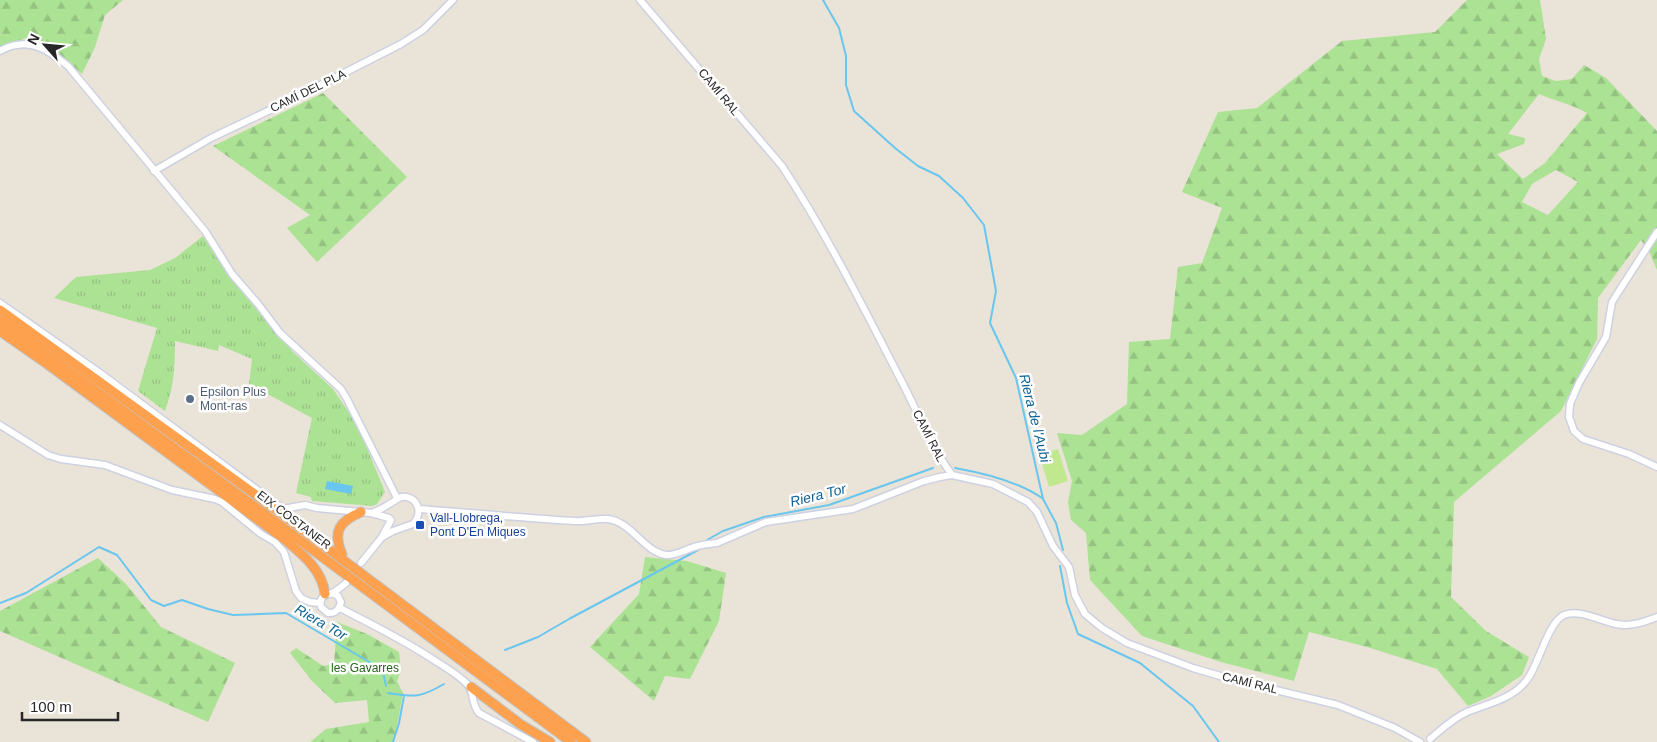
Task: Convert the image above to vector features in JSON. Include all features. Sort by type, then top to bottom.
[{"type":"highway","points":[[0,310],[246,488],[586,742]]},
{"type":"highway","name":"EIX COSTANER","points":[[0,322],[258,508],[570,742]]},
{"type":"highway","points":[[0,331],[283,538],[313,566],[322,579],[328,594]]},
{"type":"highway","points":[[283,509],[386,588],[426,623]]},
{"type":"highway","points":[[342,554],[337,539],[340,527],[348,518],[366,513]]},
{"type":"highway","points":[[471,687],[520,724],[550,742]]},
{"type":"street","name":"CAMÍ DEL PLA","points":[[154,171],[211,138],[401,44],[423,30],[453,0]]},
{"type":"street","name":"CAMÍ RAL","points":[[640,0],[786,172],[851,285],[907,391],[939,458],[952,475],[994,484],[1028,502],[1037,512],[1053,546],[1069,568],[1075,595],[1085,614],[1102,628],[1127,643],[1193,668],[1338,705],[1395,728],[1420,742]]},
{"type":"street","points":[[0,52],[10,46],[23,43],[37,46],[53,54],[68,66],[205,231],[232,274],[280,333],[341,389],[397,498]]},
{"type":"street","points":[[1657,232],[1612,302],[1606,336],[1579,383],[1570,404],[1569,417],[1574,431],[1583,439],[1628,454],[1657,467]]},
{"type":"street","points":[[0,303],[100,373],[283,509],[304,506],[366,513],[390,519],[397,526],[408,527],[416,521],[419,509],[412,499],[404,496],[397,498],[391,504],[388,510],[390,519],[382,537],[361,563]]},
{"type":"street","points":[[0,424],[48,454],[61,459],[105,465],[172,490],[188,495],[216,499],[222,502],[261,534],[275,542],[284,552],[296,591],[301,598],[310,602],[320,603]]},
{"type":"street","points":[[419,509],[574,521],[608,519],[628,528],[648,546],[665,555],[674,554],[700,545],[717,543],[766,522],[853,509],[924,481],[952,475]]},
{"type":"street","points":[[366,513],[391,504]]},
{"type":"street","points":[[382,537],[403,527]]},
{"type":"street","points":[[320,603],[328,594],[346,583],[340,599],[340,608]]},
{"type":"street","points":[[328,594],[340,599]]},
{"type":"street","points":[[320,603],[323,610],[328,613],[334,613],[340,608]]},
{"type":"street","points":[[340,608],[420,650],[462,679],[471,687],[474,708],[479,713],[533,742]]},
{"type":"street","points":[[1430,739],[1454,718],[1513,694],[1526,681],[1536,666],[1554,623],[1564,615],[1574,613],[1628,625],[1645,622],[1657,617]]},
{"type":"street","points":[[474,708],[479,699],[485,698]]},
{"type":"green space","points":[[0,0],[123,0],[105,15],[95,47],[82,74],[53,48],[26,38],[0,48]]},
{"type":"green space","points":[[1467,0],[1540,0],[1546,39],[1539,59],[1542,76],[1556,81],[1572,79],[1584,65],[1606,78],[1657,131],[1657,270],[1649,251],[1641,240],[1598,298],[1597,339],[1561,411],[1454,502],[1451,597],[1486,631],[1529,657],[1522,675],[1491,696],[1468,706],[1437,669],[1367,647],[1309,632],[1294,681],[1221,662],[1142,636],[1090,580],[1086,533],[1071,520],[1068,502],[1072,481],[1057,433],[1082,435],[1127,404],[1129,342],[1170,339],[1178,267],[1202,263],[1222,208],[1182,192],[1218,112],[1257,108],[1342,41],[1435,32]],"holes":[[[1539,94],[1587,113],[1545,163],[1523,179],[1497,154],[1524,144],[1525,138],[1508,134]],[[1556,170],[1578,182],[1548,215],[1522,202],[1532,184]]]},
{"type":"green space","points":[[323,93],[407,177],[317,262],[287,228],[310,215],[213,146]]},
{"type":"green space","points":[[203,236],[294,353],[333,389],[358,426],[385,492],[377,504],[373,506],[312,501],[311,497],[296,493],[312,418],[249,384],[252,359],[219,345],[218,351],[175,341],[173,377],[165,411],[138,391],[157,328],[54,298],[76,277],[150,270],[175,258]]},
{"type":"green space","points":[[1058,449],[1068,481],[1049,487],[1039,454]]},
{"type":"green space","points":[[645,557],[687,561],[726,573],[719,621],[690,679],[665,676],[654,701],[590,647],[639,594]]},
{"type":"green space","points":[[98,558],[126,584],[161,627],[235,663],[208,722],[0,631],[0,611]]},
{"type":"green space","name":"les Gavarres","points":[[337,622],[367,634],[399,652],[401,670],[397,681],[403,693],[394,742],[310,742],[326,729],[369,722],[367,700],[335,703],[312,681],[290,653],[296,648],[323,666],[334,664]]},
{"type":"water","points":[[327,481],[353,486],[351,494],[325,489]]},
{"type":"waterway","name":"Riera de l'Aubi","points":[[823,0],[839,28],[846,56],[846,85],[854,111],[918,166],[939,176],[963,198],[984,225],[996,291],[990,323],[1016,378],[1043,499],[1056,523],[1063,550]]},
{"type":"waterway","name":"Riera Tor","points":[[707,540],[723,531],[764,517],[829,505],[933,468]]},
{"type":"waterway","name":"Riera Tor","points":[[955,468],[989,475],[1023,487],[1042,498]]},
{"type":"waterway","name":"Riera Tor","points":[[0,603],[26,593],[99,547],[117,555],[151,600],[164,606],[182,600],[233,615],[286,613],[371,663],[383,672],[386,686]]},
{"type":"waterway","name":"Riera Tor","points":[[505,650],[538,637],[698,550]]},
{"type":"waterway","name":"Riera de l'Aubi","points":[[1060,566],[1067,603],[1078,634],[1140,663],[1193,706],[1219,742]]},
{"type":"waterway","name":"Riera Tor","points":[[388,693],[417,695],[429,692],[444,684]]},
{"type":"waterway","points":[[393,742],[404,696]]},
{"type":"place","name":"Epsilon Plus Mont-ras","points":[[190,399]]},
{"type":"place","name":"Vall-Llobrega, Pont D'En Miques","points":[[420,525]]}]
